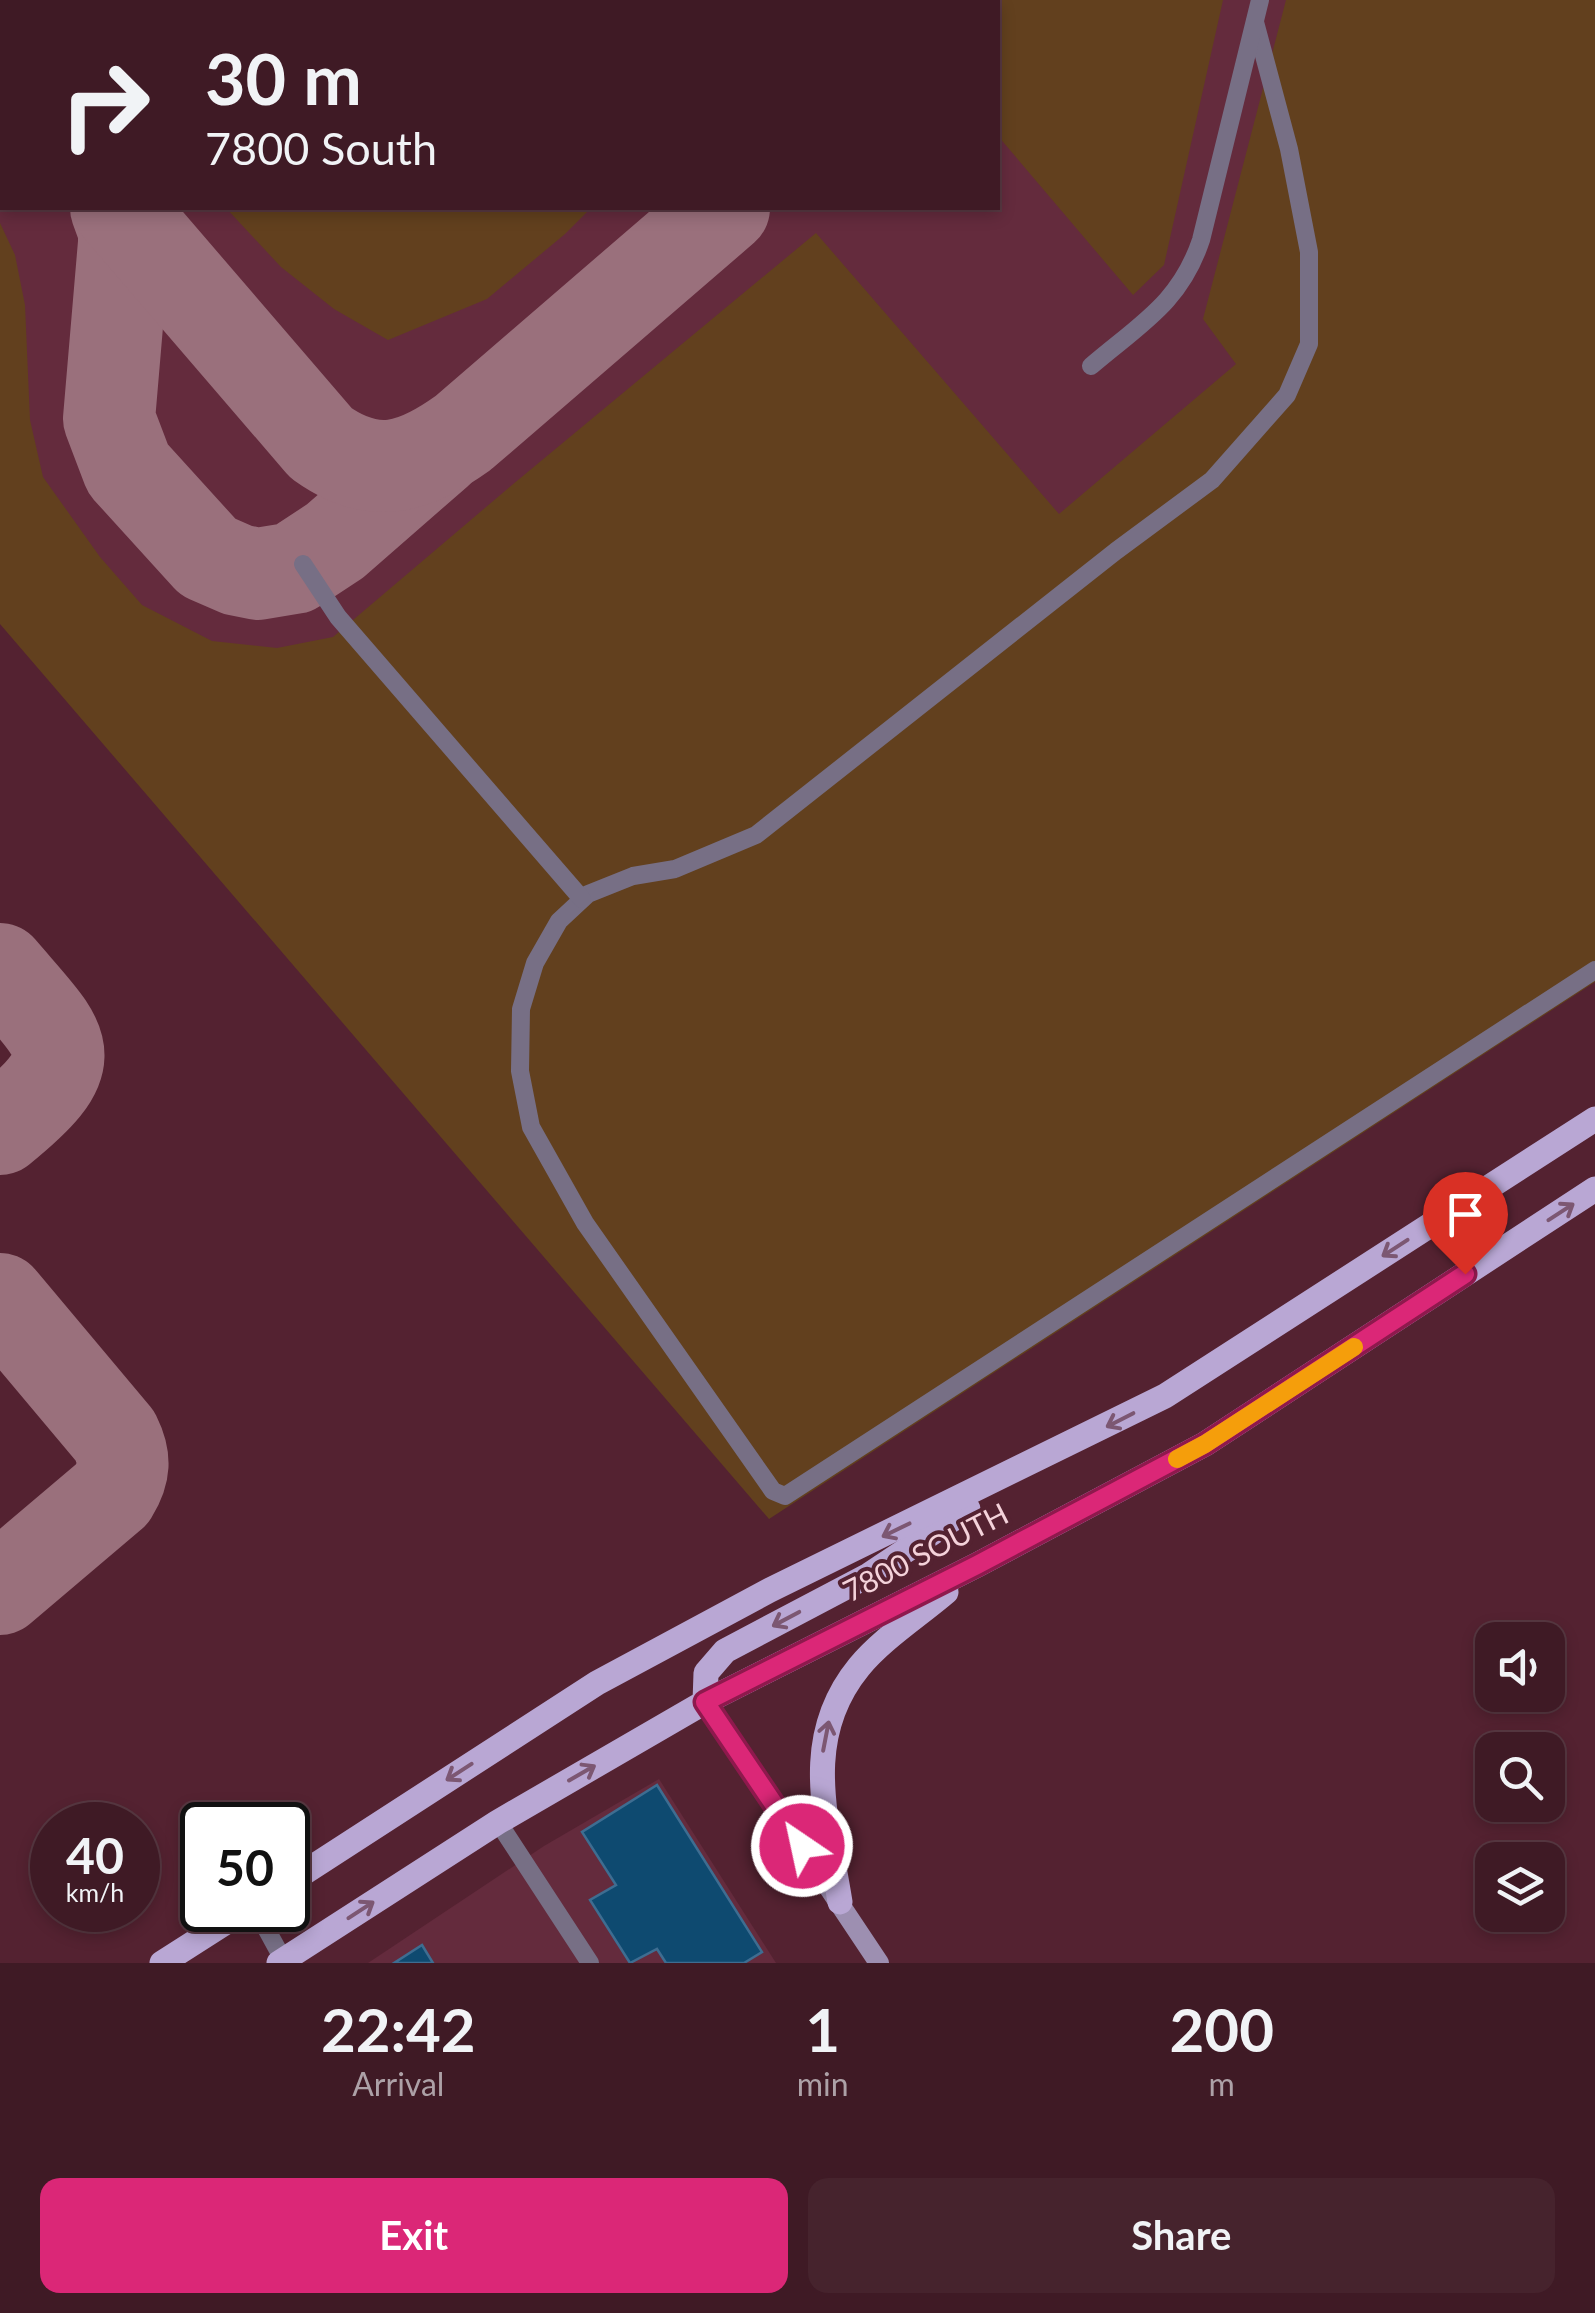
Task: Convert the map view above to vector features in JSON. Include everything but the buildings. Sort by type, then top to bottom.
[{"type":"main road","name":"7800 SOUTH","points":[[310,1868],[597,1683],[770,1590],[1165,1396],[1595,1120]]},
{"type":"main road","name":"7800 SOUTH","points":[[282,1962],[498,1822],[705,1702],[1205,1444],[1595,1190]]},
{"type":"main road","points":[[879,1963],[705,1702],[706,1673],[725,1652],[869,1575],[1047,1457]]},
{"type":"main road","points":[[840,1902],[820,1776],[828,1722],[837,1700],[860,1666],[977,1565]]},
{"type":"main road","points":[[162,1963],[211,1932]]},
{"type":"lane","points":[[1091,366],[1175,294],[1191,270],[1260,0]]},
{"type":"lane","points":[[1255,22],[1289,150],[1309,252],[1309,344],[1287,395],[1212,480],[756,835],[675,868],[634,876],[588,894],[559,921],[534,963],[521,1010],[520,1072],[531,1127],[585,1223],[773,1491],[785,1496],[1595,970]]},
{"type":"lane","points":[[303,564],[338,617],[582,900]]},
{"type":"lane","points":[[498,1822],[590,1963]]},
{"type":"lane","points":[[267,1932],[282,1962]]},
{"type":"shaded area","points":[[1000,0],[1595,0],[1595,982],[0,621],[0,210],[1000,210]]},
{"type":"shaded area","points":[[1000,0],[1223,0],[1164,265],[1133,295],[1000,138]]},
{"type":"shaded area","points":[[1286,0],[1595,0],[1595,982],[769,1519],[0,624],[0,223],[15,255],[25,305],[30,420],[43,477],[100,557],[142,605],[212,641],[277,648],[333,637],[816,233],[1059,514],[1236,364],[1203,319]]},
{"type":"shaded area","points":[[228,210],[589,210],[487,299],[388,340],[334,309],[281,267]]},
{"type":"shaded area","points":[[659,1779],[776,1963],[368,1963],[544,1846]]},
{"type":"taxiway","points":[[117,210],[124,243],[109,419],[128,469],[208,557],[258,574],[294,568],[335,541],[437,452]]},
{"type":"taxiway","points":[[121,210],[321,443],[340,455],[376,466],[411,462],[463,433],[722,210]]},
{"type":"taxiway","points":[[0,969],[40,1016],[58,1050],[57,1066],[47,1084],[0,1129]]},
{"type":"taxiway","points":[[0,1299],[115,1436],[122,1465],[112,1494],[0,1589]]},
{"type":"slow traffic","points":[[1177,1459],[1354,1347]]},
{"type":"route","points":[[802,1846],[705,1702],[1205,1444],[1465,1274]]}]
